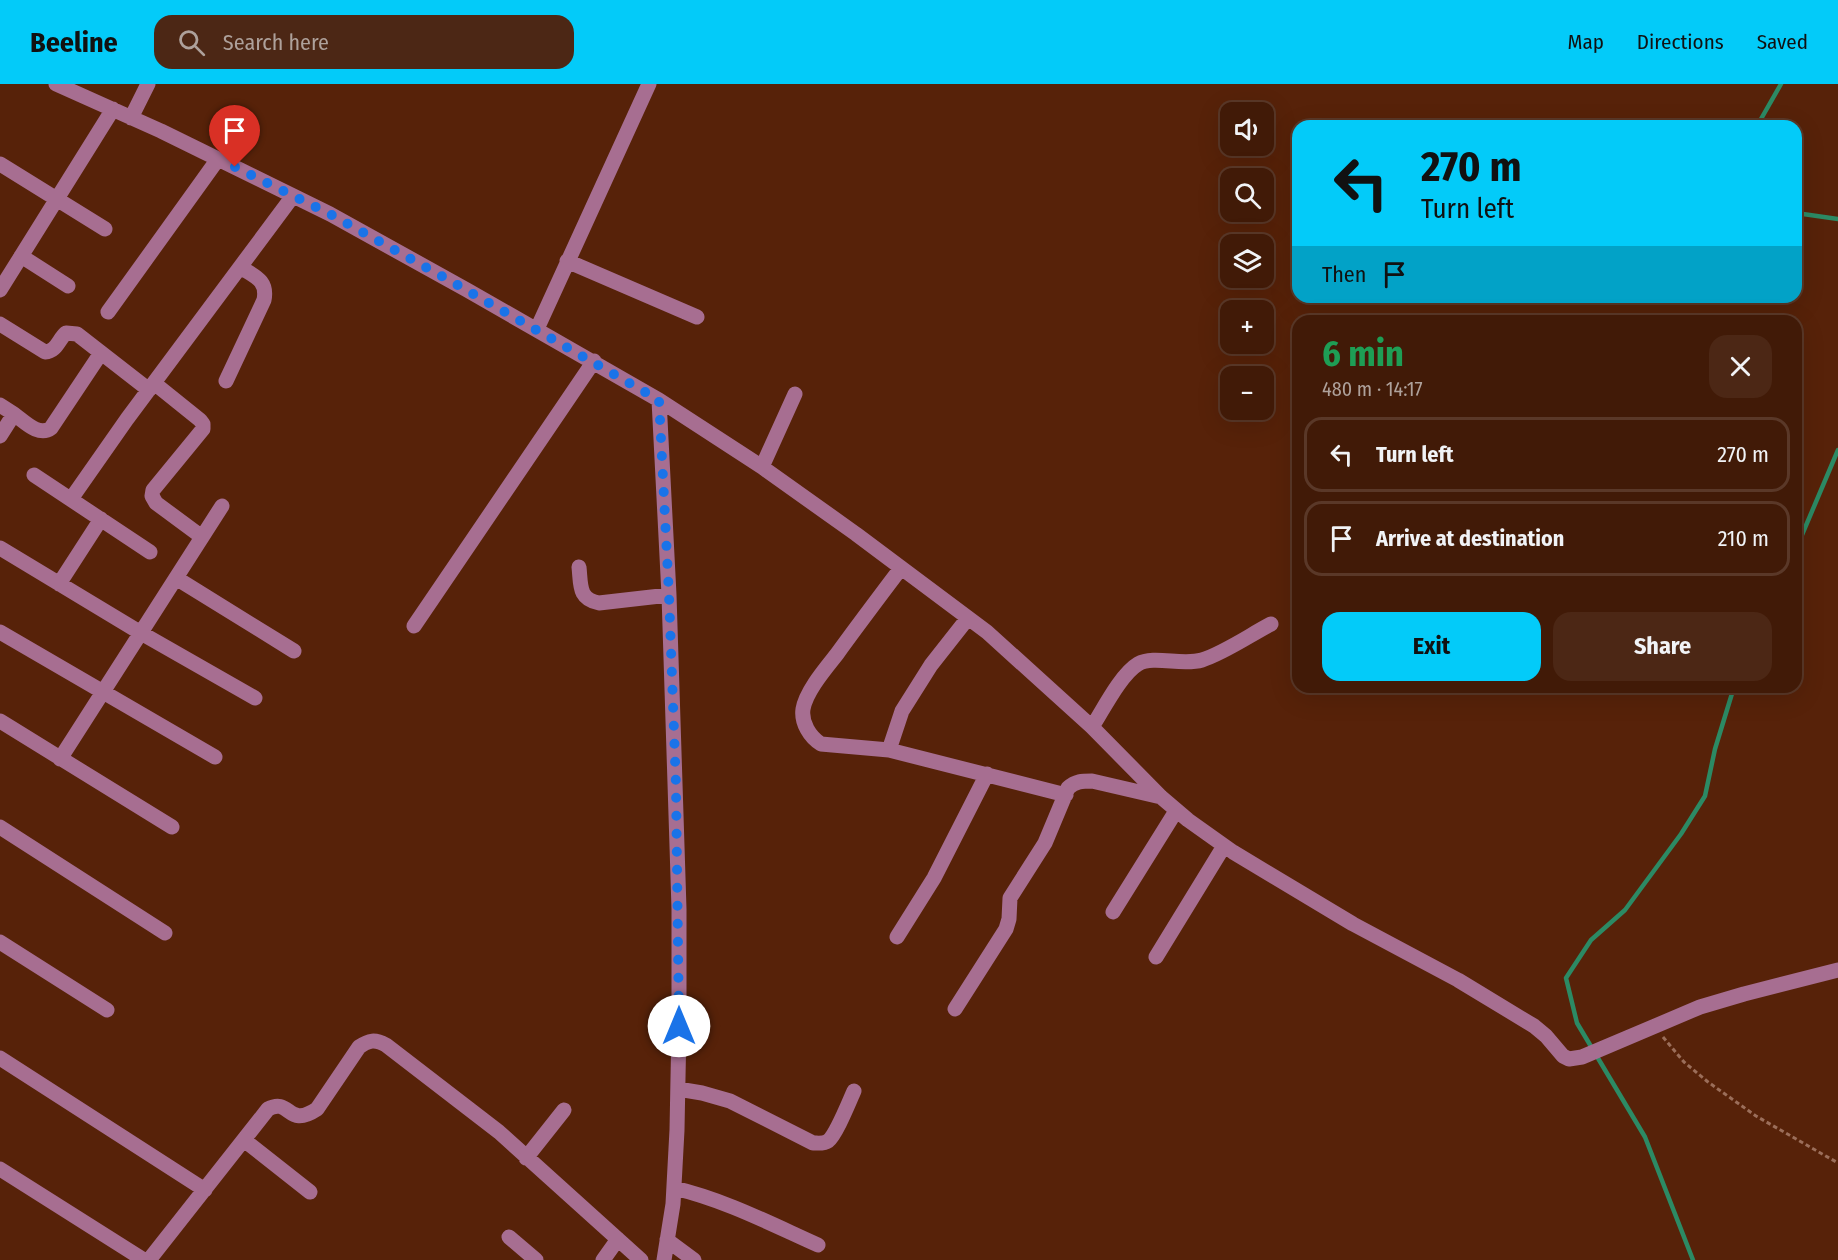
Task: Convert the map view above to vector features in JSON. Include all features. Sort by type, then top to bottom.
[{"type":"street","points":[[56,84],[293,196],[537,329],[659,400],[762,467],[987,632],[1092,727],[1176,811],[1224,846],[1353,924],[1458,980],[1515,1014],[1546,1036],[1563,1056],[1569,1059],[1582,1057],[1700,1007],[1838,970]]},
{"type":"street","points":[[131,118],[148,84]]},
{"type":"street","points":[[537,329],[649,84]]},
{"type":"street","points":[[0,290],[112,110]]},
{"type":"street","points":[[108,312],[218,159]]},
{"type":"street","points":[[0,164],[105,229]]},
{"type":"street","points":[[71,499],[151,386],[293,196]]},
{"type":"street","points":[[21,256],[68,286]]},
{"type":"street","points":[[567,261],[697,317]]},
{"type":"street","points":[[226,381],[264,300],[266,291],[259,279],[240,267]]},
{"type":"street","points":[[0,324],[45,352],[55,349],[66,333],[77,334],[101,353],[200,420],[203,429],[153,490],[152,496],[156,503],[202,537]]},
{"type":"street","points":[[0,405],[41,432],[47,431],[101,353]]},
{"type":"street","points":[[414,626],[594,361]]},
{"type":"street","points":[[762,467],[795,394]]},
{"type":"street","points":[[659,400],[669,595],[679,909],[678,1089],[674,1188],[664,1260]]},
{"type":"street","points":[[0,436],[14,414]]},
{"type":"street","points":[[34,475],[150,552]]},
{"type":"street","points":[[60,759],[222,506]]},
{"type":"street","points":[[59,584],[101,519]]},
{"type":"street","points":[[0,548],[255,698]]},
{"type":"street","points":[[579,567],[582,590],[585,598],[591,601],[599,603],[669,595]]},
{"type":"street","points":[[901,568],[805,701],[802,711],[808,730],[815,740],[821,744],[889,750],[1066,795]]},
{"type":"street","points":[[176,578],[294,651]]},
{"type":"street","points":[[889,750],[902,711],[931,665],[968,618]]},
{"type":"street","points":[[1092,727],[1123,679],[1140,663],[1149,661],[1182,663],[1202,659],[1271,624]]},
{"type":"street","points":[[0,632],[215,757]]},
{"type":"street","points":[[0,721],[172,827]]},
{"type":"street","points":[[897,937],[934,878],[987,774]]},
{"type":"street","points":[[955,1009],[1006,929],[1010,898],[1045,843],[1068,789],[1074,783],[1092,781],[1161,797]]},
{"type":"street","points":[[1113,912],[1176,811]]},
{"type":"street","points":[[0,827],[165,933]]},
{"type":"street","points":[[1156,957],[1224,846]]},
{"type":"street","points":[[0,942],[107,1010]]},
{"type":"street","points":[[0,1169],[147,1260],[268,1109],[273,1106],[285,1108],[292,1115],[299,1117],[317,1109],[358,1047],[367,1041],[376,1040],[386,1045],[499,1132],[641,1260]]},
{"type":"street","points":[[0,1058],[205,1190]]},
{"type":"street","points":[[678,1089],[730,1101],[813,1143],[829,1141],[854,1091]]},
{"type":"street","points":[[526,1158],[564,1110]]},
{"type":"street","points":[[244,1140],[310,1192]]},
{"type":"street","points":[[674,1188],[729,1205],[818,1245]]},
{"type":"street","points":[[509,1237],[536,1260]]},
{"type":"street","points":[[603,1260],[618,1239]]},
{"type":"street","points":[[668,1240],[694,1260]]},
{"type":"path","points":[[1654,1026],[1684,1062],[1708,1082],[1755,1116],[1838,1163]]},
{"type":"waterway","points":[[1760,120],[1781,84]]},
{"type":"waterway","points":[[1802,214],[1838,219]]},
{"type":"waterway","points":[[1802,535],[1838,450]]},
{"type":"waterway","points":[[1693,1260],[1645,1137],[1577,1023],[1566,978],[1591,940],[1625,910],[1681,834],[1705,796],[1715,749],[1732,693]]},
{"type":"route","points":[[235,167],[330,214],[594,361],[659,400],[676,786],[679,1026]]}]
